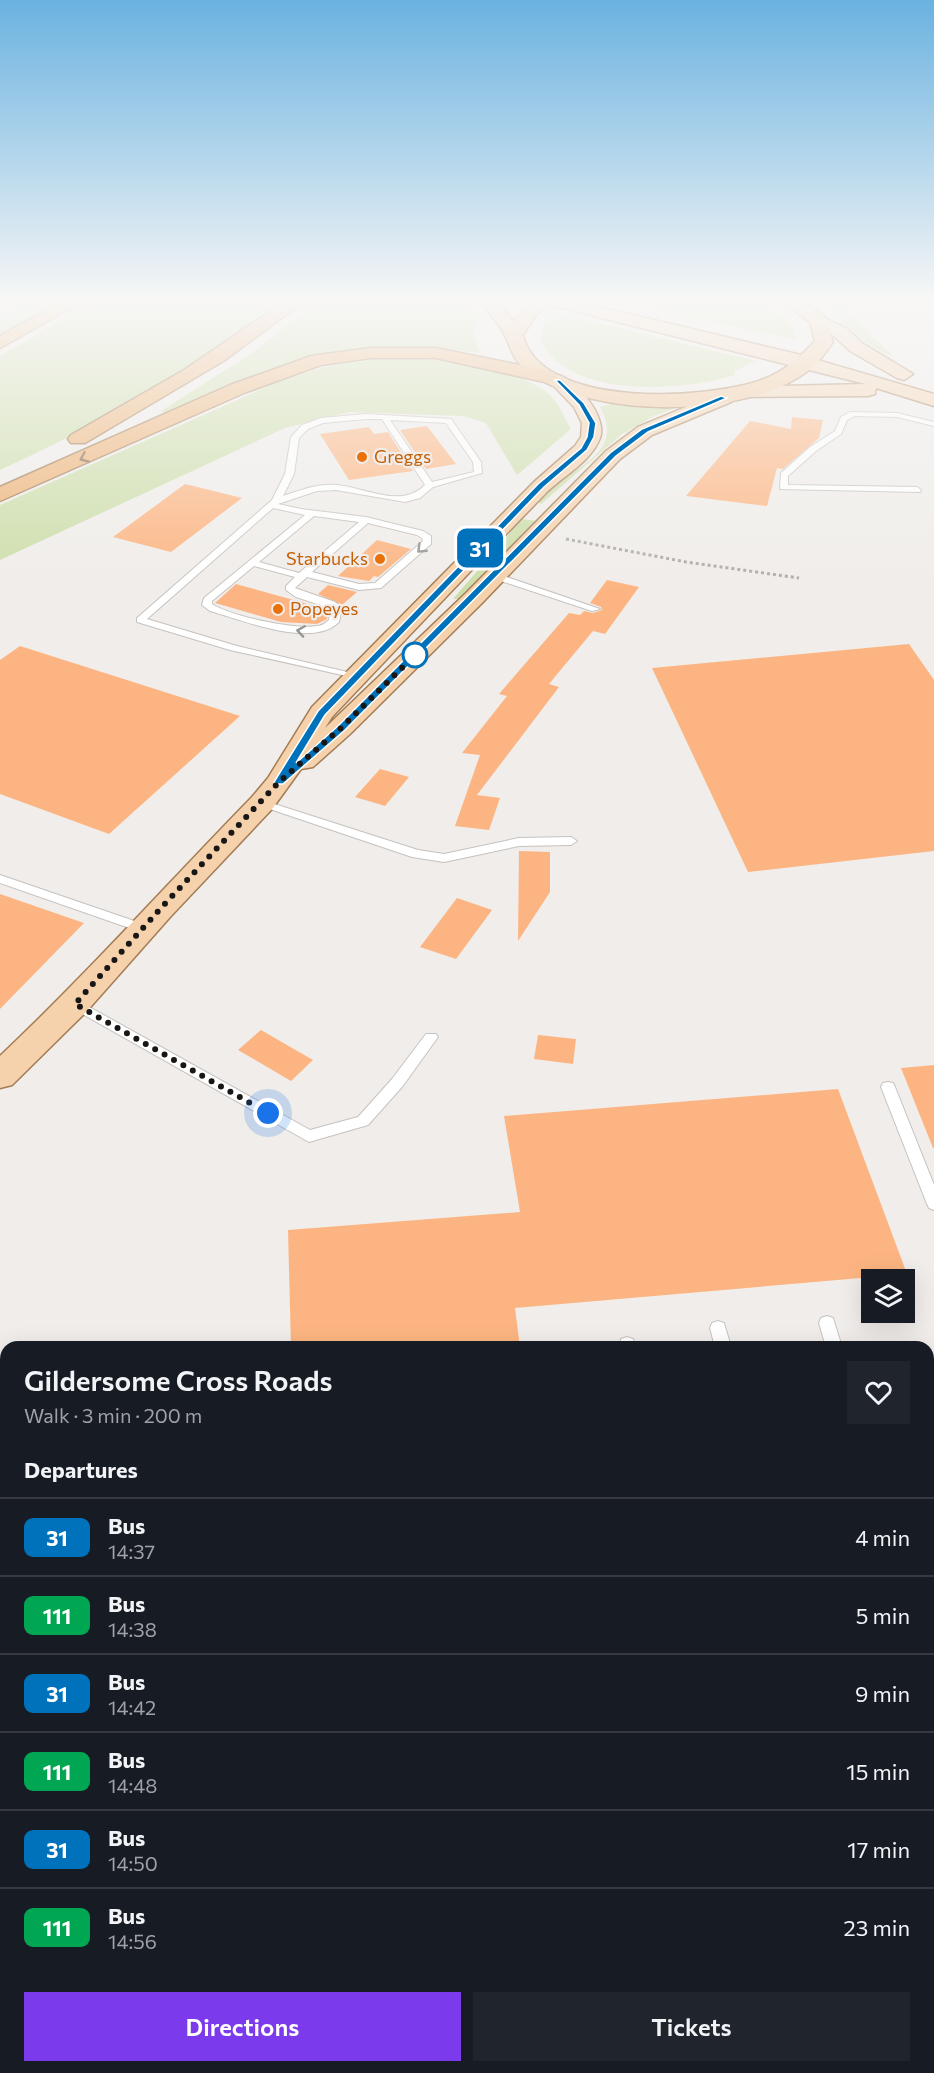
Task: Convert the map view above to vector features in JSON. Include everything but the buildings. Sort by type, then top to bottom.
[{"type":"highway","points":[[0,479],[157,396]]},
{"type":"highway","points":[[0,495],[222,396]]},
{"type":"highway","points":[[607,396],[622,399],[663,401],[734,396]]},
{"type":"main road","points":[[271,793],[321,713],[541,486],[584,450],[591,437],[592,423],[582,404],[572,396]]},
{"type":"main road","points":[[0,1076],[75,1004],[142,928],[271,793],[341,728],[495,576],[613,454],[645,431],[724,398]]},
{"type":"main road","points":[[356,677],[385,685]]},
{"type":"lane","points":[[917,490],[783,487],[784,475],[813,449],[838,432],[844,419],[853,414],[897,415],[934,424]]},
{"type":"lane","points":[[273,504],[316,488],[336,487],[399,500],[410,500],[430,485],[478,473],[477,462],[448,422],[384,418],[335,419],[306,427],[295,436],[288,482],[273,504],[140,620],[234,648],[356,677]]},
{"type":"lane","points":[[384,418],[430,485]]},
{"type":"lane","points":[[252,563],[359,587],[378,586],[428,542],[426,536],[420,533],[366,520],[313,513],[273,504]]},
{"type":"lane","points":[[313,513],[207,600],[207,605],[213,609],[298,631],[323,630],[338,614],[337,608],[331,603],[291,591],[290,585],[366,520]]},
{"type":"lane","points":[[495,576],[595,609]]},
{"type":"lane","points":[[271,793],[416,854],[444,858],[519,842],[571,841]]},
{"type":"lane","points":[[0,879],[142,928]]},
{"type":"lane","points":[[75,1004],[309,1136],[363,1121],[397,1083],[431,1037]]},
{"type":"lane","points":[[888,1087],[934,1204]]},
{"type":"lane","points":[[827,1323],[832,1341]]},
{"type":"lane","points":[[718,1328],[721,1341]]},
{"type":"path","points":[[536,534],[686,562],[799,578]]},
{"type":"green space","points":[[0,396],[143,396],[74,434],[0,470]]},
{"type":"green space","points":[[185,396],[207,396],[165,413],[161,411]]},
{"type":"green space","points":[[247,396],[551,396],[571,429],[517,475],[486,423],[463,416],[349,412],[285,428],[0,560],[0,505]]},
{"type":"green space","points":[[618,402],[686,404],[654,416],[622,434],[541,504],[538,502],[553,487],[593,458],[600,450],[607,432],[606,420],[600,407]]},
{"type":"green space","points":[[522,519],[536,521],[458,599],[453,599]]},
{"type":"bus line","name":"31","points":[[573,396],[582,404],[592,423],[591,437],[584,450],[541,486],[321,713],[279,782],[341,728],[475,597],[613,454],[645,431],[724,398]]},
{"type":"place","name":"Greggs","points":[[362,457]]},
{"type":"place","name":"Starbucks","points":[[380,559]]},
{"type":"place","name":"Popeyes","points":[[278,609]]},
{"type":"route","points":[[268,1113],[75,1004],[279,782],[341,728],[415,655]]}]
